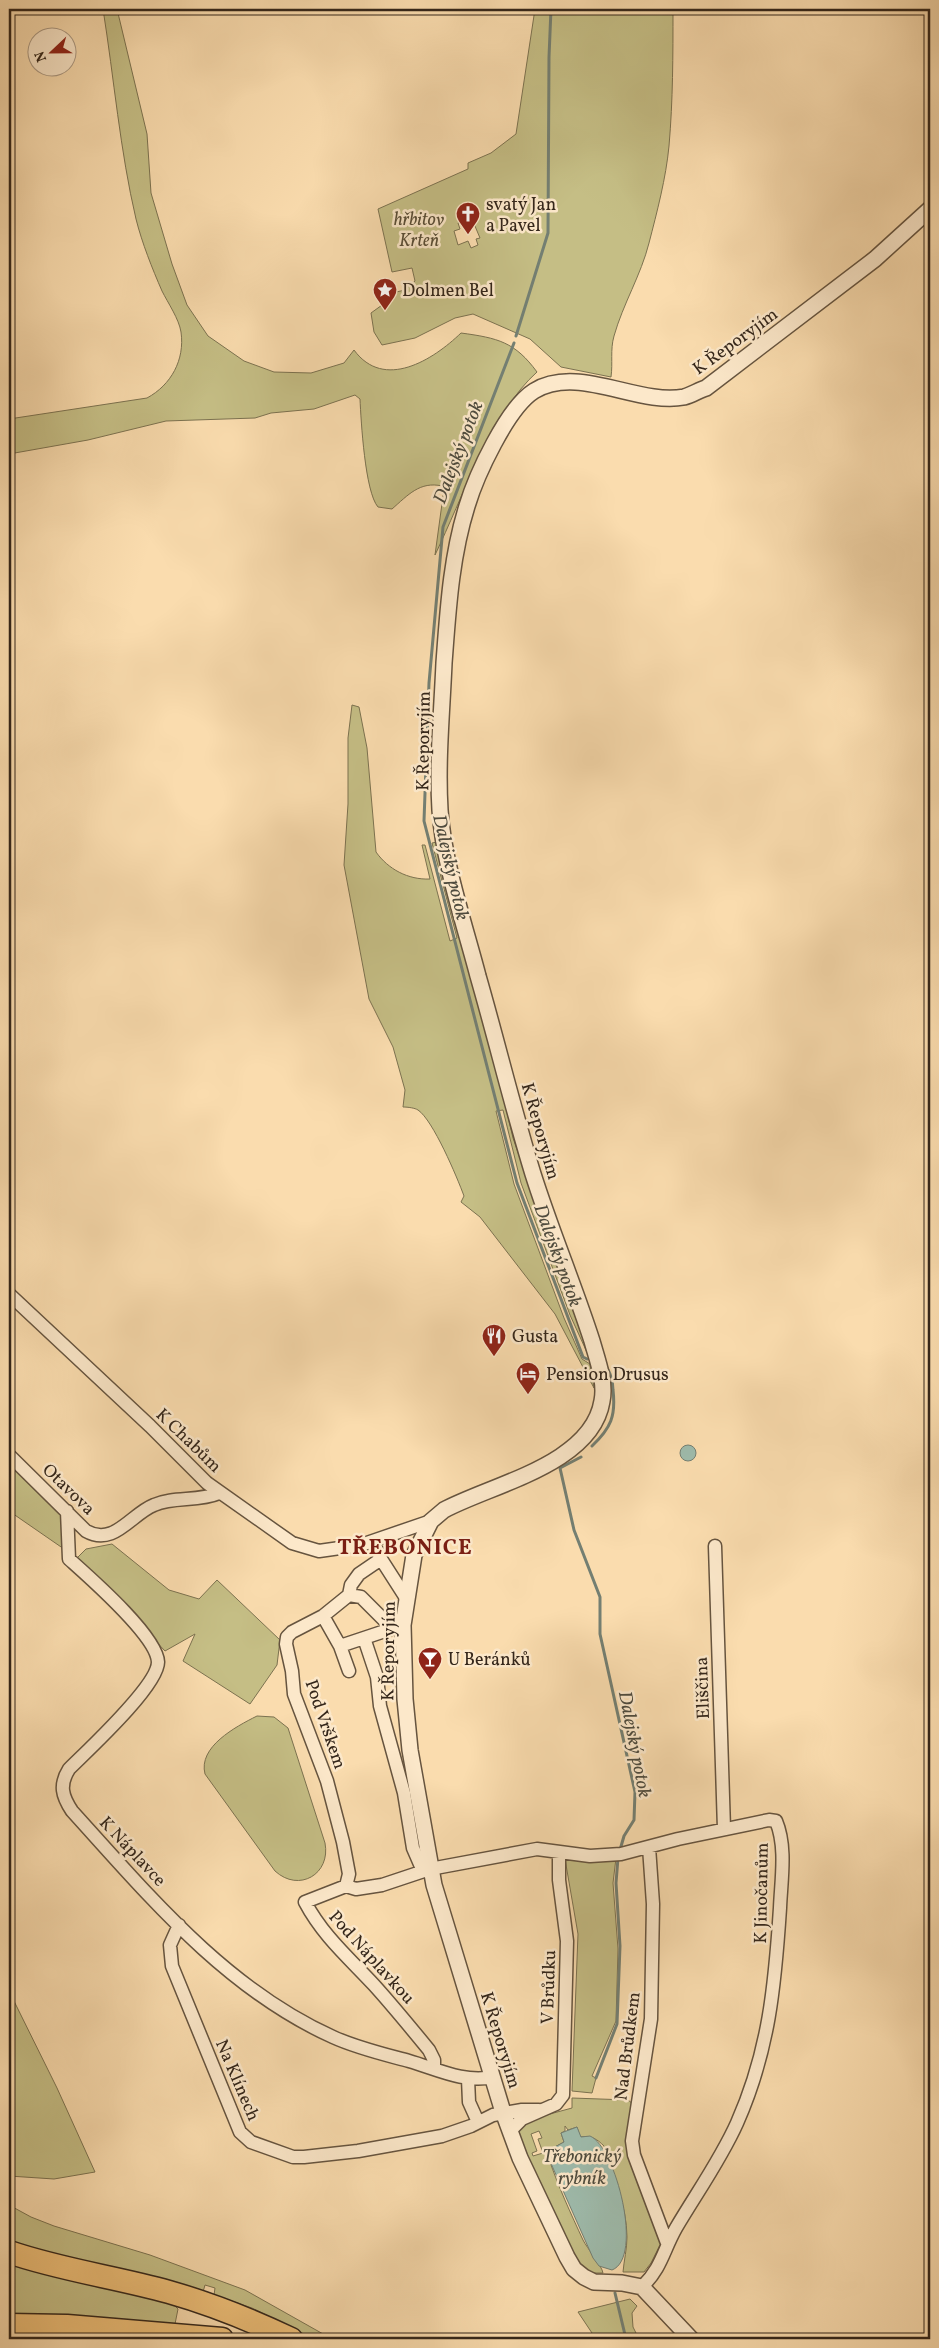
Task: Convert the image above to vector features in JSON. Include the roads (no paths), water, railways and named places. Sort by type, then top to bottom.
[{"type":"highway","points":[[9,2252],[67,2269],[184,2297],[228,2311],[291,2339]]},
{"type":"highway","points":[[9,2325],[108,2339]]},
{"type":"highway","points":[[9,2325],[67,2326],[222,2339]]},
{"type":"street","name":"K Řeporyjím","points":[[642,2286],[594,2282],[574,2269],[542,2206],[503,2112],[427,1870],[410,1750],[398,1626],[406,1598],[414,1555],[421,1537],[431,1521],[454,1505],[568,1452],[590,1432],[598,1417],[603,1400],[601,1376],[592,1341],[534,1176],[460,908],[443,834],[440,810],[441,722],[448,592],[460,528],[472,489],[488,454],[511,417],[535,390],[552,384],[570,381],[662,396],[684,397],[706,388],[875,259],[930,209]]},
{"type":"street","name":"K Chabům","points":[[9,1294],[219,1493],[292,1543],[306,1549],[319,1551],[361,1545],[431,1521]]},
{"type":"street","name":"Otavova","points":[[9,1455],[86,1531],[101,1536],[116,1531],[157,1504],[204,1499],[219,1493]]},
{"type":"street","name":"K Náplavce","points":[[66,1510],[69,1559],[108,1596],[148,1639],[156,1654],[158,1663],[156,1671],[128,1709],[69,1769],[62,1780],[64,1800],[99,1841],[207,1954],[238,1980],[298,2020],[346,2042],[468,2079],[493,2077]]},
{"type":"street","points":[[373,1541],[381,1559],[406,1598]]},
{"type":"street","name":"Eliščina","points":[[715,1546],[724,1829]]},
{"type":"street","name":"Pod Vrškem","points":[[346,1886],[349,1874],[343,1842],[327,1781],[294,1694],[292,1671],[286,1644],[287,1637],[292,1632],[323,1616],[349,1595],[352,1585],[359,1574],[381,1559]]},
{"type":"street","points":[[349,1595],[361,1597],[398,1626]]},
{"type":"street","points":[[323,1616],[340,1646],[349,1671]]},
{"type":"street","points":[[340,1646],[398,1626]]},
{"type":"street","name":"K Řeporyjím","points":[[364,1638],[377,1677],[380,1706],[404,1792],[413,1848],[427,1870]]},
{"type":"street","name":"K Jinočanům","points":[[427,1870],[537,1849],[590,1856],[619,1854],[724,1829],[769,1820],[776,1821],[779,1828],[782,1860],[776,1979],[771,2013],[754,2082],[736,2125],[667,2243],[655,2273],[642,2286]]},
{"type":"street","name":"Nad Brůdkem","points":[[649,1847],[654,1914],[651,2019],[632,2141],[634,2155],[667,2243]]},
{"type":"street","name":"V Brůdku","points":[[510,2131],[522,2119],[556,2104],[563,2095],[567,1941],[559,1880],[558,1852]]},
{"type":"street","name":"Pod Náplavkou","points":[[427,1870],[382,1885],[356,1890],[346,1886],[306,1902],[315,1921],[329,1940],[373,1984],[429,2050],[434,2060],[434,2069]]},
{"type":"street","name":"Na Klínech","points":[[179,1925],[170,1945],[172,1966],[240,2132],[251,2142],[293,2156],[304,2157],[358,2151],[442,2136],[503,2112]]},
{"type":"street","points":[[468,2079],[469,2102],[478,2122]]},
{"type":"street","name":"V Brůdku","points":[[503,2112],[539,2110]]},
{"type":"street","points":[[642,2286],[691,2339]]},
{"type":"water","points":[[685,1445],[691,1445],[696,1450],[694,1459],[685,1461],[680,1456],[680,1450]]},
{"type":"water","name":"Třebonický rybník","points":[[577,2127],[581,2137],[590,2136],[600,2144],[617,2180],[623,2203],[626,2246],[621,2261],[612,2270],[599,2266],[593,2258],[549,2159],[551,2149],[564,2142],[561,2133]]},
{"type":"waterway","name":"Dalejský potok","points":[[516,336],[548,233],[551,9]]},
{"type":"waterway","name":"Dalejský potok","points":[[514,343],[443,527],[429,683],[424,821],[517,1183],[583,1357],[587,1359]]},
{"type":"waterway","name":"Dalejský potok","points":[[592,1446],[608,1427],[613,1414],[612,1384],[610,1373],[605,1365]]},
{"type":"waterway","name":"Dalejský potok","points":[[581,1457],[560,1468],[574,1530],[600,1597],[600,1634],[635,1792],[634,1820],[624,1836],[620,1850]]},
{"type":"waterway","name":"Dalejský potok","points":[[596,2078],[617,2024],[620,1946],[616,1883],[618,1858]]},
{"type":"waterway","name":"Dalejský potok","points":[[615,2293],[626,2339]]},
{"type":"place","name":"svatý Jan a Pavel","points":[[468,235]]},
{"type":"place","name":"Dolmen Bel","points":[[385,311]]},
{"type":"place","name":"Gusta","points":[[494,1357]]},
{"type":"place","name":"Pension Drusus","points":[[528,1395]]},
{"type":"place","name":"U Beránků","points":[[430,1680]]},
{"type":"district","name":"TŘEBONICE","points":[[405,1546]]},
{"type":"park label","name":"hřbitov Krteň","points":[[419,229]]}]
